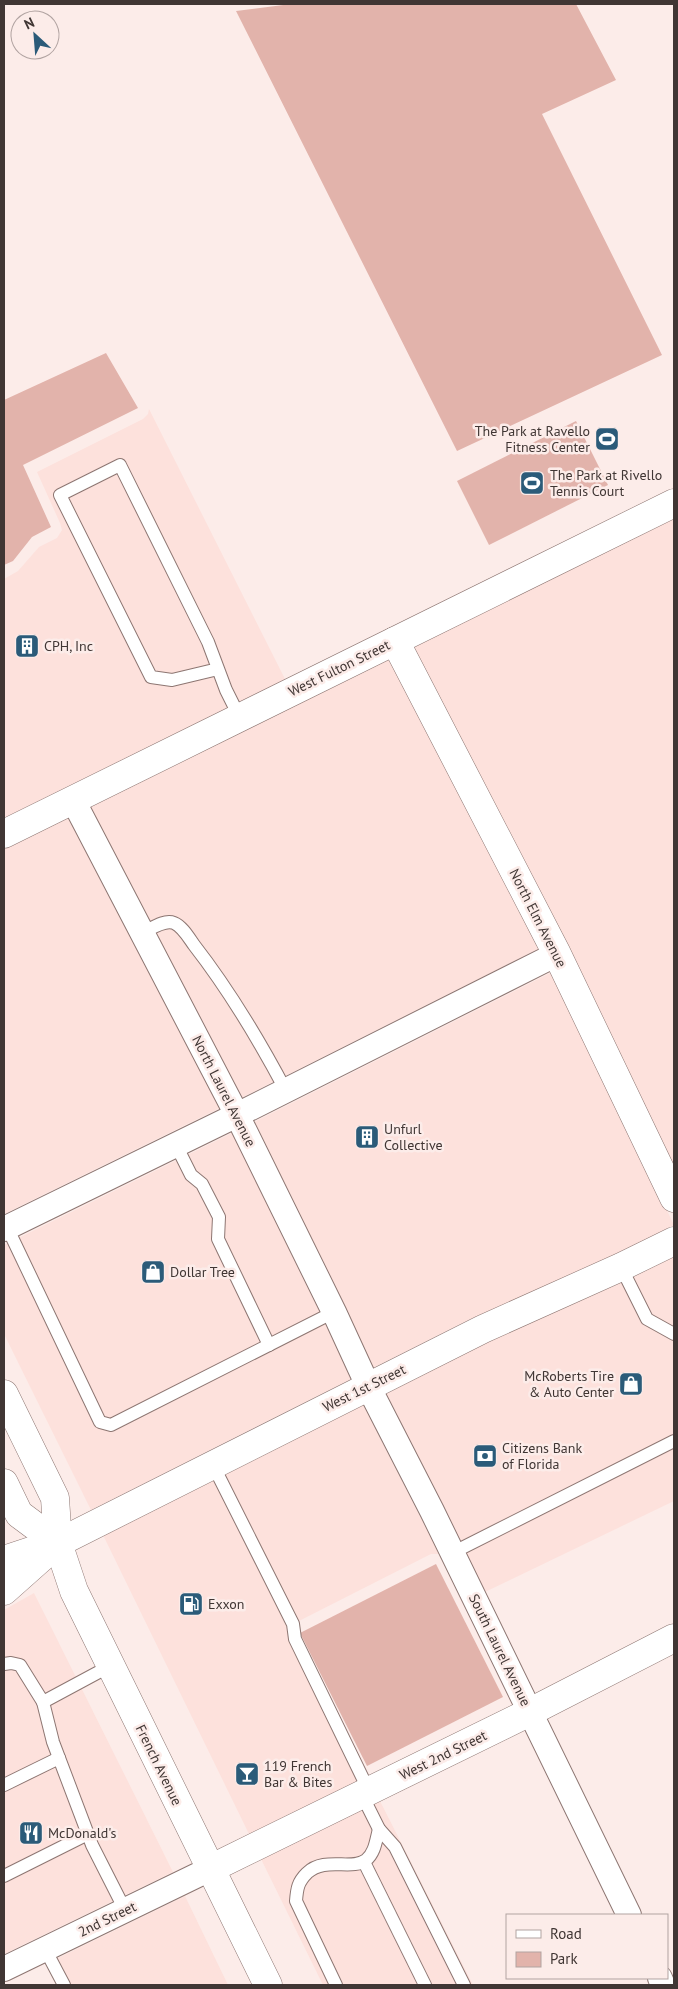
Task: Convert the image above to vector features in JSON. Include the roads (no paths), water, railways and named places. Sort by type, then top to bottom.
[{"type":"street","name":"West Fulton Street","points":[[4,834],[674,503]]},
{"type":"street","name":"North Elm Avenue","points":[[395,641],[557,954],[674,1198]]},
{"type":"street","name":"North Laurel Avenue","points":[[72,800],[237,1115],[334,1312],[368,1386]]},
{"type":"street","points":[[5,1228],[286,1091],[557,954]]},
{"type":"street","name":"West 1st Street","points":[[4,1560],[58,1543],[483,1329],[621,1267],[674,1240]]},
{"type":"street","name":"South Laurel Avenue","points":[[368,1386],[629,1914]]},
{"type":"street","name":"French Avenue","points":[[4,1394],[55,1498],[58,1543],[74,1591],[268,1985]]},
{"type":"street","points":[[4,1483],[19,1514],[58,1543]]},
{"type":"street","name":"West 1st Street","points":[[4,1591],[58,1543]]},
{"type":"street","name":"West 2nd Street","points":[[210,1869],[530,1712],[674,1638]]},
{"type":"street","name":"2nd Street","points":[[4,1969],[210,1869]]},
{"type":"lane","points":[[218,668],[172,680],[151,677],[60,495],[120,465],[208,642],[240,718]]},
{"type":"lane","points":[[142,934],[168,922],[177,925],[184,932],[248,1023],[286,1091]]},
{"type":"lane","points":[[176,1145],[190,1175],[202,1184],[219,1217],[218,1240],[269,1345]]},
{"type":"lane","points":[[5,1228],[100,1422],[111,1425],[334,1312]]},
{"type":"lane","points":[[621,1267],[647,1319],[674,1334]]},
{"type":"lane","points":[[452,1553],[674,1441]]},
{"type":"lane","points":[[213,1465],[293,1624],[295,1638],[365,1793],[379,1829],[396,1847],[464,1985]]},
{"type":"lane","points":[[4,1664],[20,1665],[43,1702],[53,1742],[88,1834],[125,1910]]},
{"type":"lane","points":[[43,1702],[110,1666]]},
{"type":"lane","points":[[4,1785],[60,1758]]},
{"type":"lane","points":[[336,1985],[296,1901],[296,1887],[312,1868],[326,1864],[355,1864],[364,1862],[373,1852],[379,1829]]},
{"type":"lane","points":[[4,1876],[88,1834]]},
{"type":"lane","points":[[364,1862],[425,1985]]},
{"type":"lane","points":[[45,1949],[64,1985]]},
{"type":"place","name":"The Park at Ravello Fitness Center","points":[[607,439]]},
{"type":"place","name":"The Park at Rivello Tennis Court","points":[[532,483]]},
{"type":"place","name":"CPH, Inc","points":[[27,646]]},
{"type":"place","name":"Unfurl Collective","points":[[367,1137]]},
{"type":"place","name":"Dollar Tree","points":[[153,1272]]},
{"type":"place","name":"McRoberts Tire & Auto Center","points":[[631,1384]]},
{"type":"place","name":"Citizens Bank of Florida","points":[[485,1456]]},
{"type":"place","name":"Exxon","points":[[191,1604]]},
{"type":"place","name":"119 French Bar & Bites","points":[[247,1774]]},
{"type":"place","name":"McDonald's","points":[[31,1833]]}]
